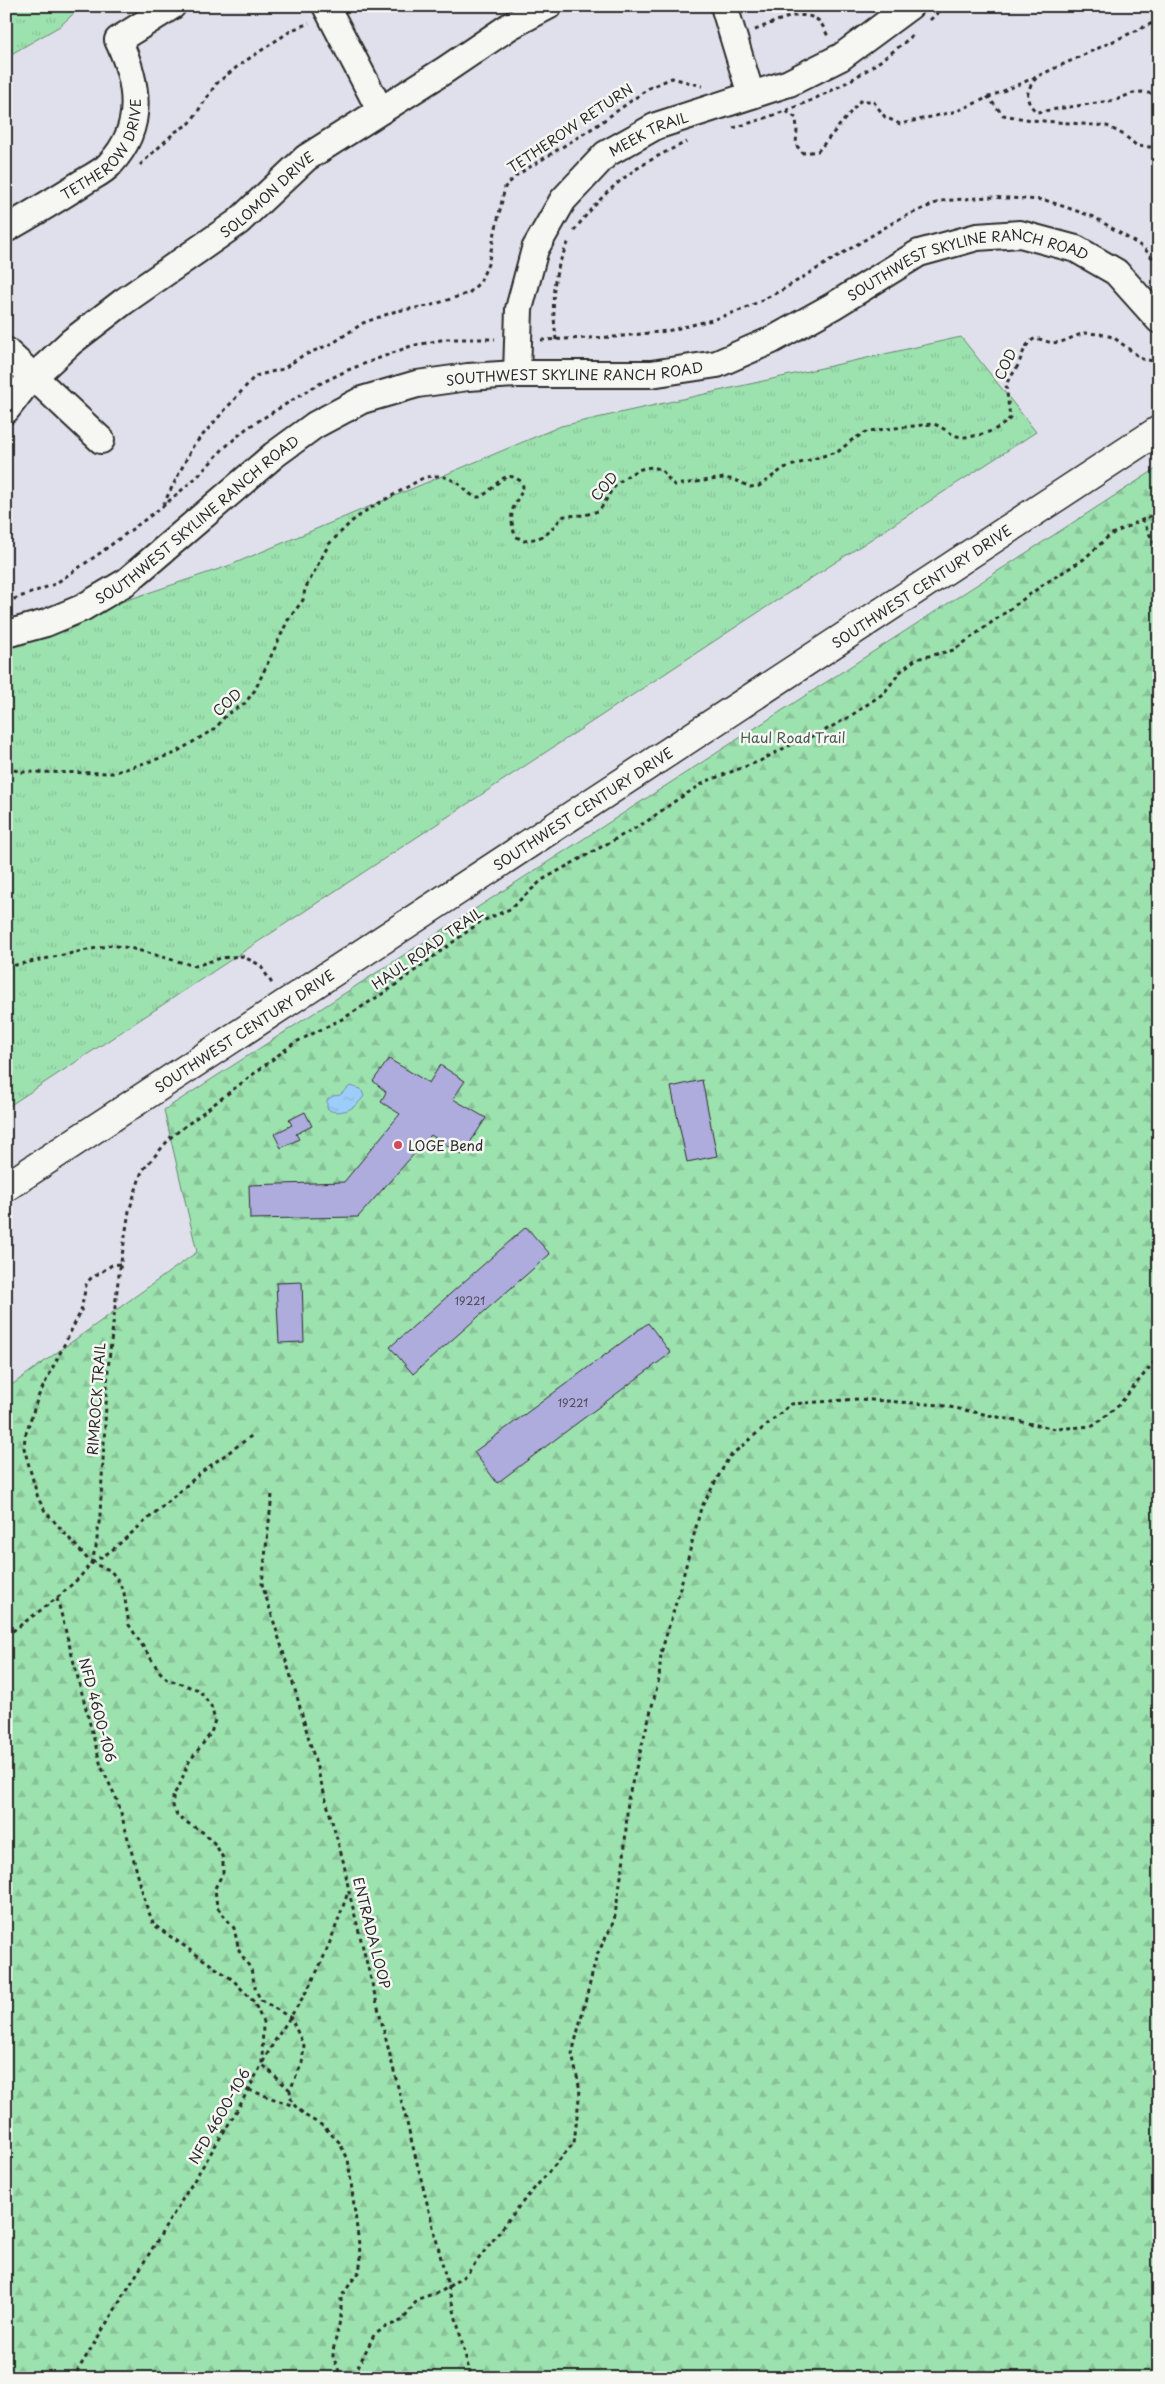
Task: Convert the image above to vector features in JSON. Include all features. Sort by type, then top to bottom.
[{"type":"main road","name":"SOUTHWEST CENTURY DRIVE","points":[[6,1187],[1159,430]]},
{"type":"street","name":"TETHEROW DRIVE","points":[[6,229],[110,165],[127,141],[135,113],[136,91],[129,63],[118,40],[172,6]]},
{"type":"street","name":"SOLOMON DRIVE","points":[[6,410],[34,376],[71,342],[122,302],[238,222],[306,158],[445,70],[510,26],[548,6]]},
{"type":"street","points":[[724,6],[734,38],[740,98]]},
{"type":"street","points":[[328,11],[380,110]]},
{"type":"street","name":"MEEK TRAIL","points":[[517,374],[519,309],[535,249],[563,200],[606,154],[656,126],[789,83],[917,16]]},
{"type":"street","name":"SOUTHWEST SKYLINE RANCH ROAD","points":[[6,634],[46,623],[82,608],[126,582],[274,455],[315,425],[362,400],[417,384],[468,377],[517,374],[651,374],[717,364],[772,340],[833,306],[919,253],[977,237],[1020,234],[1076,249],[1116,272],[1159,320]]},
{"type":"street","points":[[6,351],[101,440]]},
{"type":"path","points":[[917,16],[946,6]]},
{"type":"path","points":[[133,170],[154,155],[175,132],[190,123],[216,84],[238,66],[292,30],[328,11]]},
{"type":"path","points":[[734,38],[782,20],[797,16],[809,17],[819,22],[841,57]]},
{"type":"path","points":[[786,111],[796,118],[798,129],[796,145],[802,153],[818,151],[860,101],[873,101],[885,117],[900,124],[957,111],[1159,20]]},
{"type":"path","points":[[731,128],[806,104],[849,83],[897,50],[918,31]]},
{"type":"path","points":[[1038,76],[1030,84],[1026,94],[1030,106],[1037,112],[1116,100],[1142,92],[1159,95]]},
{"type":"path","name":"TETHEROW RETURN","points":[[162,507],[193,446],[255,376],[283,369],[302,356],[333,343],[363,323],[396,311],[429,306],[469,293],[480,282],[488,264],[505,187],[517,175],[596,126],[649,88],[672,78],[740,98]]},
{"type":"path","points":[[987,96],[1002,115],[1031,120],[1107,126],[1124,135],[1137,146],[1150,147],[1159,154]]},
{"type":"path","points":[[556,340],[552,295],[559,261],[572,233],[592,206],[620,180],[655,156],[695,139]]},
{"type":"path","name":"COD","points":[[6,768],[22,772],[79,771],[100,774],[113,772],[173,754],[216,728],[226,715],[245,703],[255,690],[288,620],[303,600],[305,589],[329,544],[351,522],[367,510],[423,478],[432,475],[451,478],[474,497],[487,494],[501,479],[510,476],[519,479],[522,482],[523,490],[514,503],[512,521],[516,536],[524,541],[540,538],[552,532],[564,516],[585,515],[598,511],[622,480],[649,468],[657,468],[663,471],[675,485],[724,478],[736,480],[750,487],[759,486],[784,468],[839,451],[852,440],[868,431],[932,424],[939,425],[959,436],[998,430],[1010,418],[1006,384],[1017,369],[1025,347],[1029,341],[1036,338],[1052,343],[1061,342],[1084,333],[1100,334],[1113,337],[1142,358],[1159,362]]},
{"type":"path","name":"HAUL ROAD TRAIL","points":[[171,1138],[294,1043],[344,1018],[390,989],[480,922],[510,909],[542,880],[646,822],[675,800],[707,780],[760,761],[849,717],[884,693],[901,671],[916,659],[954,650],[1044,584],[1084,559],[1110,535],[1142,518],[1159,512]]},
{"type":"path","points":[[1142,518],[1156,547],[1159,558]]},
{"type":"path","points":[[6,967],[111,945],[130,948],[194,966],[221,958],[242,956],[260,965],[285,1004]]},
{"type":"path","name":"RIMROCK TRAIL","points":[[6,1636],[57,1598],[80,1577],[91,1563],[96,1547],[100,1516],[108,1369],[120,1264],[129,1210],[142,1171],[171,1138]]},
{"type":"path","points":[[120,1264],[112,1266],[90,1279],[86,1286],[81,1311],[38,1397],[25,1436],[24,1448],[38,1498],[45,1511],[91,1563],[110,1570],[118,1580],[124,1593],[129,1625],[159,1672],[168,1679],[200,1690],[211,1706],[215,1720],[211,1733],[188,1763],[179,1787],[173,1795],[173,1806],[178,1817],[204,1833],[216,1845],[223,1858],[223,1873],[215,1888],[217,1907],[234,1928],[239,1950],[251,1969],[256,1991],[261,2000],[291,2018],[304,2046],[302,2062],[290,2090]]},
{"type":"path","points":[[249,2090],[295,2106],[306,2116],[323,2126],[339,2142],[348,2160],[361,2260],[359,2271],[341,2297],[341,2316],[333,2351],[333,2357],[344,2378],[358,2366],[374,2335],[386,2326],[403,2320],[418,2299],[442,2291],[467,2274],[520,2205],[574,2143],[580,2090],[572,2054],[597,1956],[614,1921],[626,1842],[628,1799],[658,1679],[661,1653],[701,1508],[729,1457],[791,1404],[867,1400],[940,1405],[1056,1429],[1093,1426],[1118,1406],[1159,1356]]},
{"type":"path","points":[[91,1563],[111,1551],[203,1471],[254,1434]]},
{"type":"path","name":"ENTRADA LOOP","points":[[272,1495],[262,1584],[296,1693],[344,1864],[349,1892],[429,2212],[448,2280],[471,2378]]},
{"type":"path","name":"NFD 4600-106","points":[[57,1598],[100,1766],[118,1802],[146,1905],[154,1925],[233,1980],[254,2002],[262,2022],[262,2064],[249,2090],[73,2378]]},
{"type":"path","points":[[295,2106],[290,2090],[262,2064],[271,2045],[291,2018],[329,1945],[349,1892]]},
{"type":"green space","points":[[6,6],[82,6],[60,26],[6,57]]},
{"type":"green space","points":[[961,337],[1036,432],[722,636],[6,1108],[6,641],[228,566],[561,426]]},
{"type":"green space","name":"Haul Road Trail","points":[[1159,467],[1159,2378],[6,2378],[6,1389],[197,1252],[164,1110]]},
{"type":"water","points":[[350,1086],[361,1089],[364,1096],[357,1104],[341,1112],[331,1111],[327,1108],[327,1100],[333,1096],[340,1095]]},
{"type":"building","name":"LOGE Bend","points":[[389,1059],[429,1083],[440,1065],[465,1081],[453,1099],[486,1118],[462,1155],[431,1135],[358,1217],[250,1219],[249,1185],[344,1182],[400,1114],[381,1102],[386,1092],[373,1081]]},
{"type":"building","points":[[702,1080],[717,1156],[687,1162],[671,1087]]},
{"type":"building","points":[[305,1112],[312,1126],[296,1134],[299,1139],[281,1148],[274,1134],[292,1125],[289,1120]]},
{"type":"building","points":[[526,1227],[550,1254],[413,1374],[390,1347]]},
{"type":"building","points":[[302,1282],[304,1342],[279,1343],[276,1283]]},
{"type":"building","points":[[648,1323],[671,1353],[497,1483],[474,1452]]},
{"type":"place","name":"LOGE Bend","points":[[398,1145]]}]
